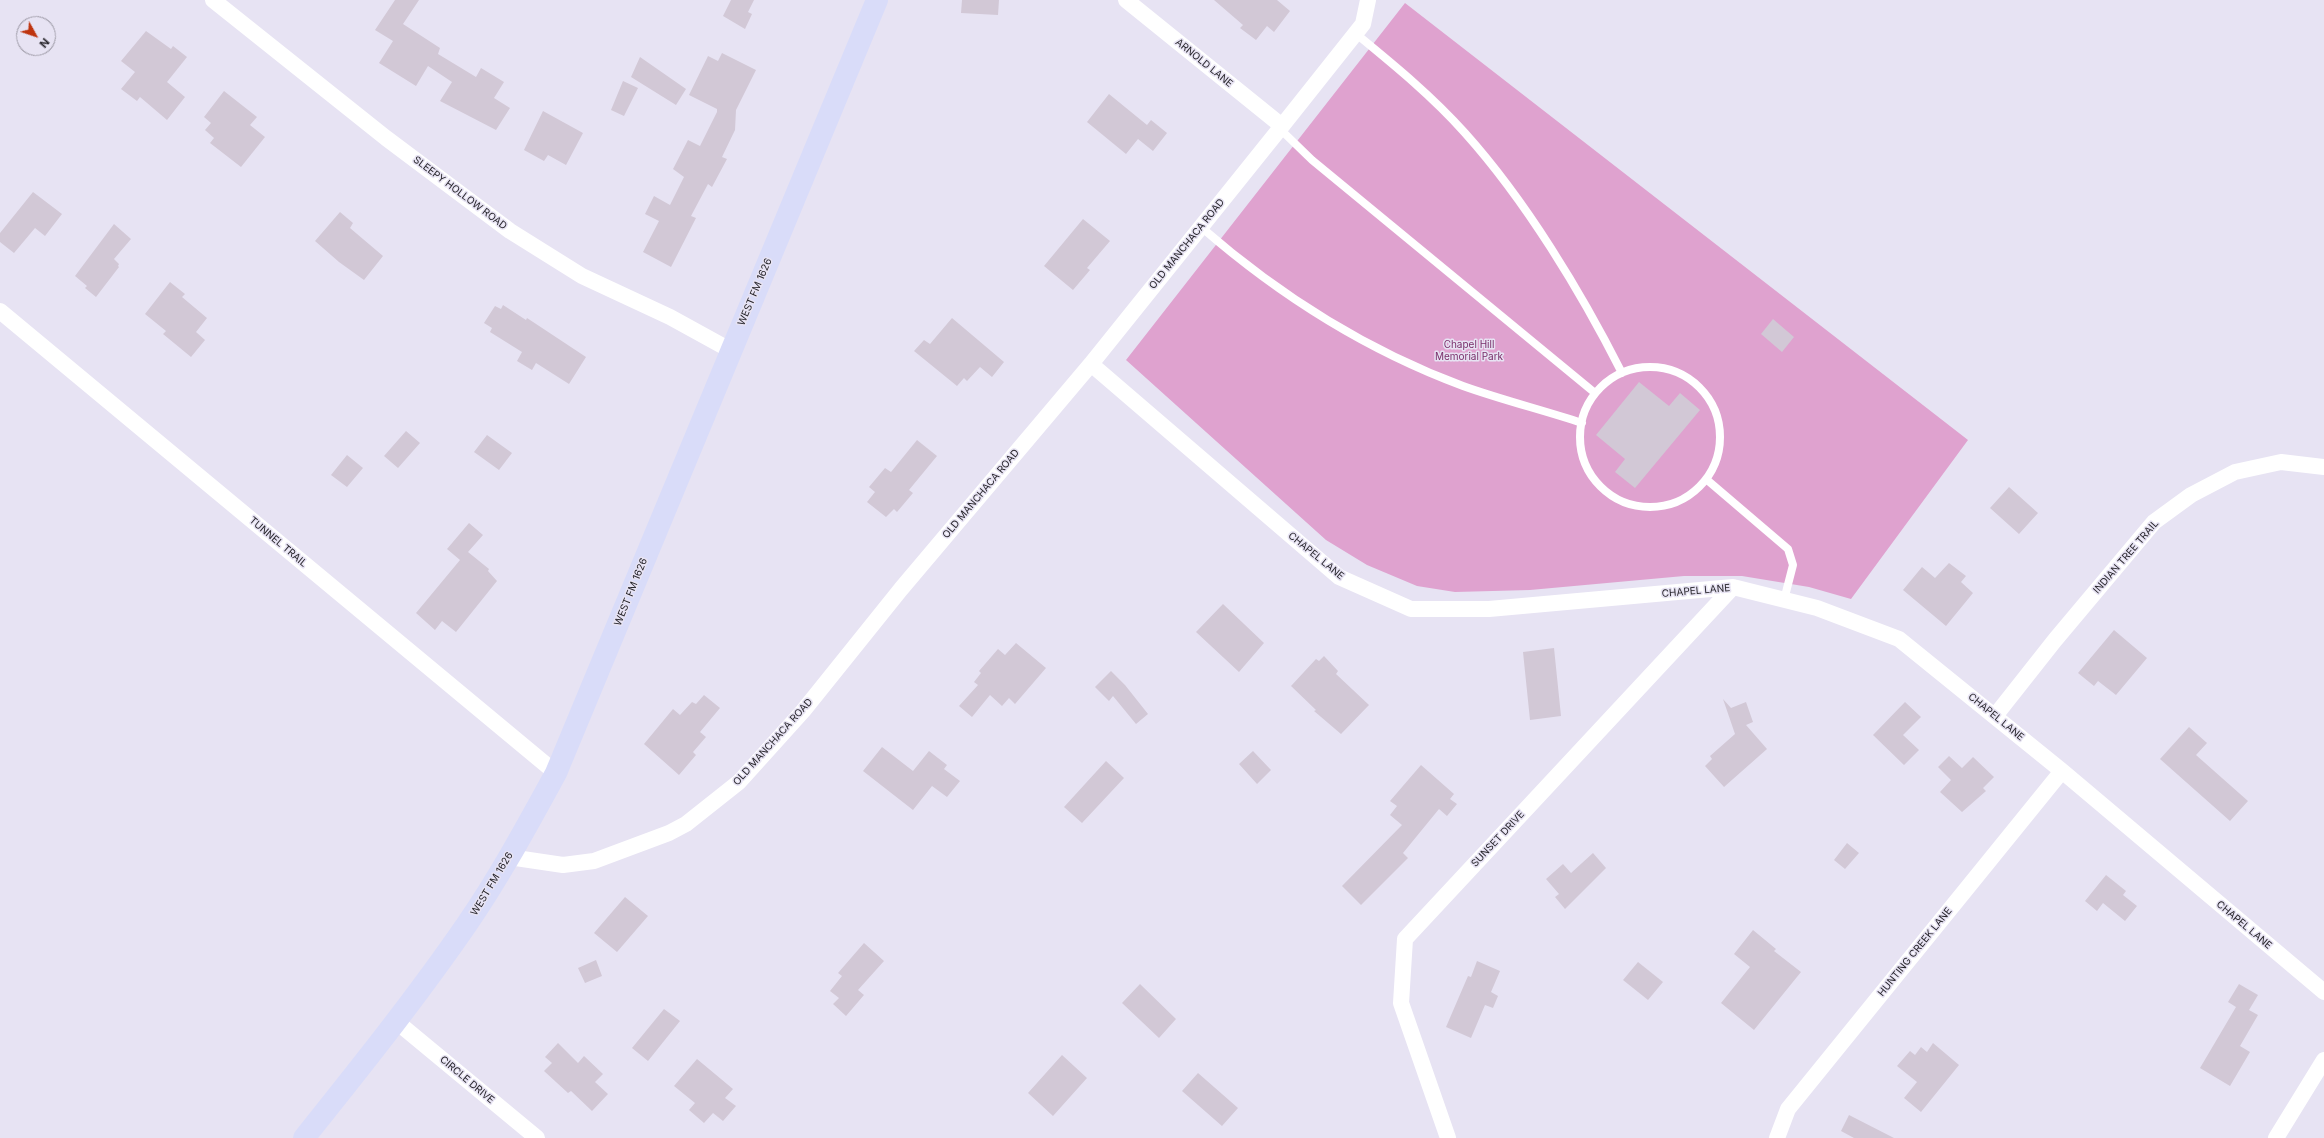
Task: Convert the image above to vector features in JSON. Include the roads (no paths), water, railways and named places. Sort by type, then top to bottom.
[{"type":"main road","name":"WEST FM 1626","points":[[304,1138],[397,1022],[468,923],[509,857],[556,773],[730,350],[877,0]]},
{"type":"street","name":"SLEEPY HOLLOW ROAD","points":[[213,0],[386,138],[510,231],[582,276],[670,317],[730,350]]},
{"type":"street","name":"ARNOLD LANE","points":[[1126,0],[1281,128]]},
{"type":"street","name":"OLD MANCHACA ROAD","points":[[509,857],[563,865],[594,861],[669,833],[686,824],[739,782],[803,711],[901,589],[1091,364],[1281,128],[1363,24],[1368,0]]},
{"type":"street","name":"TUNNEL TRAIL","points":[[0,311],[556,773]]},
{"type":"street","name":"CHAPEL LANE","points":[[1091,364],[1339,577],[1411,609],[1489,609],[1733,587],[1816,608],[1899,639],[2062,771],[2324,992]]},
{"type":"street","name":"INDIAN TREE TRAIL","points":[[1995,716],[2055,640],[2154,522],[2191,495],[2235,472],[2281,462],[2324,467]]},
{"type":"street","name":"SUNSET DRIVE","points":[[1448,1138],[1401,1003],[1405,939],[1733,587]]},
{"type":"street","name":"HUNTING CREEK LANE","points":[[1777,1138],[1788,1108],[2062,771]]},
{"type":"street","name":"CIRCLE DRIVE","points":[[397,1022],[537,1138]]},
{"type":"street","points":[[2276,1138],[2324,1060]]},
{"type":"lane","points":[[1355,33],[1405,74],[1464,132],[1490,162],[1536,225],[1607,343],[1622,373]]},
{"type":"lane","points":[[1281,128],[1312,160],[1595,393]]},
{"type":"lane","points":[[1201,227],[1268,282],[1368,345],[1464,386],[1582,423]]},
{"type":"lane","points":[[1657,367],[1679,373],[1698,386],[1712,404],[1720,426],[1720,449],[1712,471],[1698,490],[1678,502],[1655,508],[1632,506],[1618,500],[1610,496],[1594,481],[1583,460],[1579,437],[1584,414],[1595,393],[1612,378],[1622,373],[1634,369],[1657,367]]},
{"type":"lane","points":[[1706,479],[1788,549],[1793,564],[1784,600]]},
{"type":"park label","name":"Chapel Hill Memorial Park","points":[[1469,350]]}]
